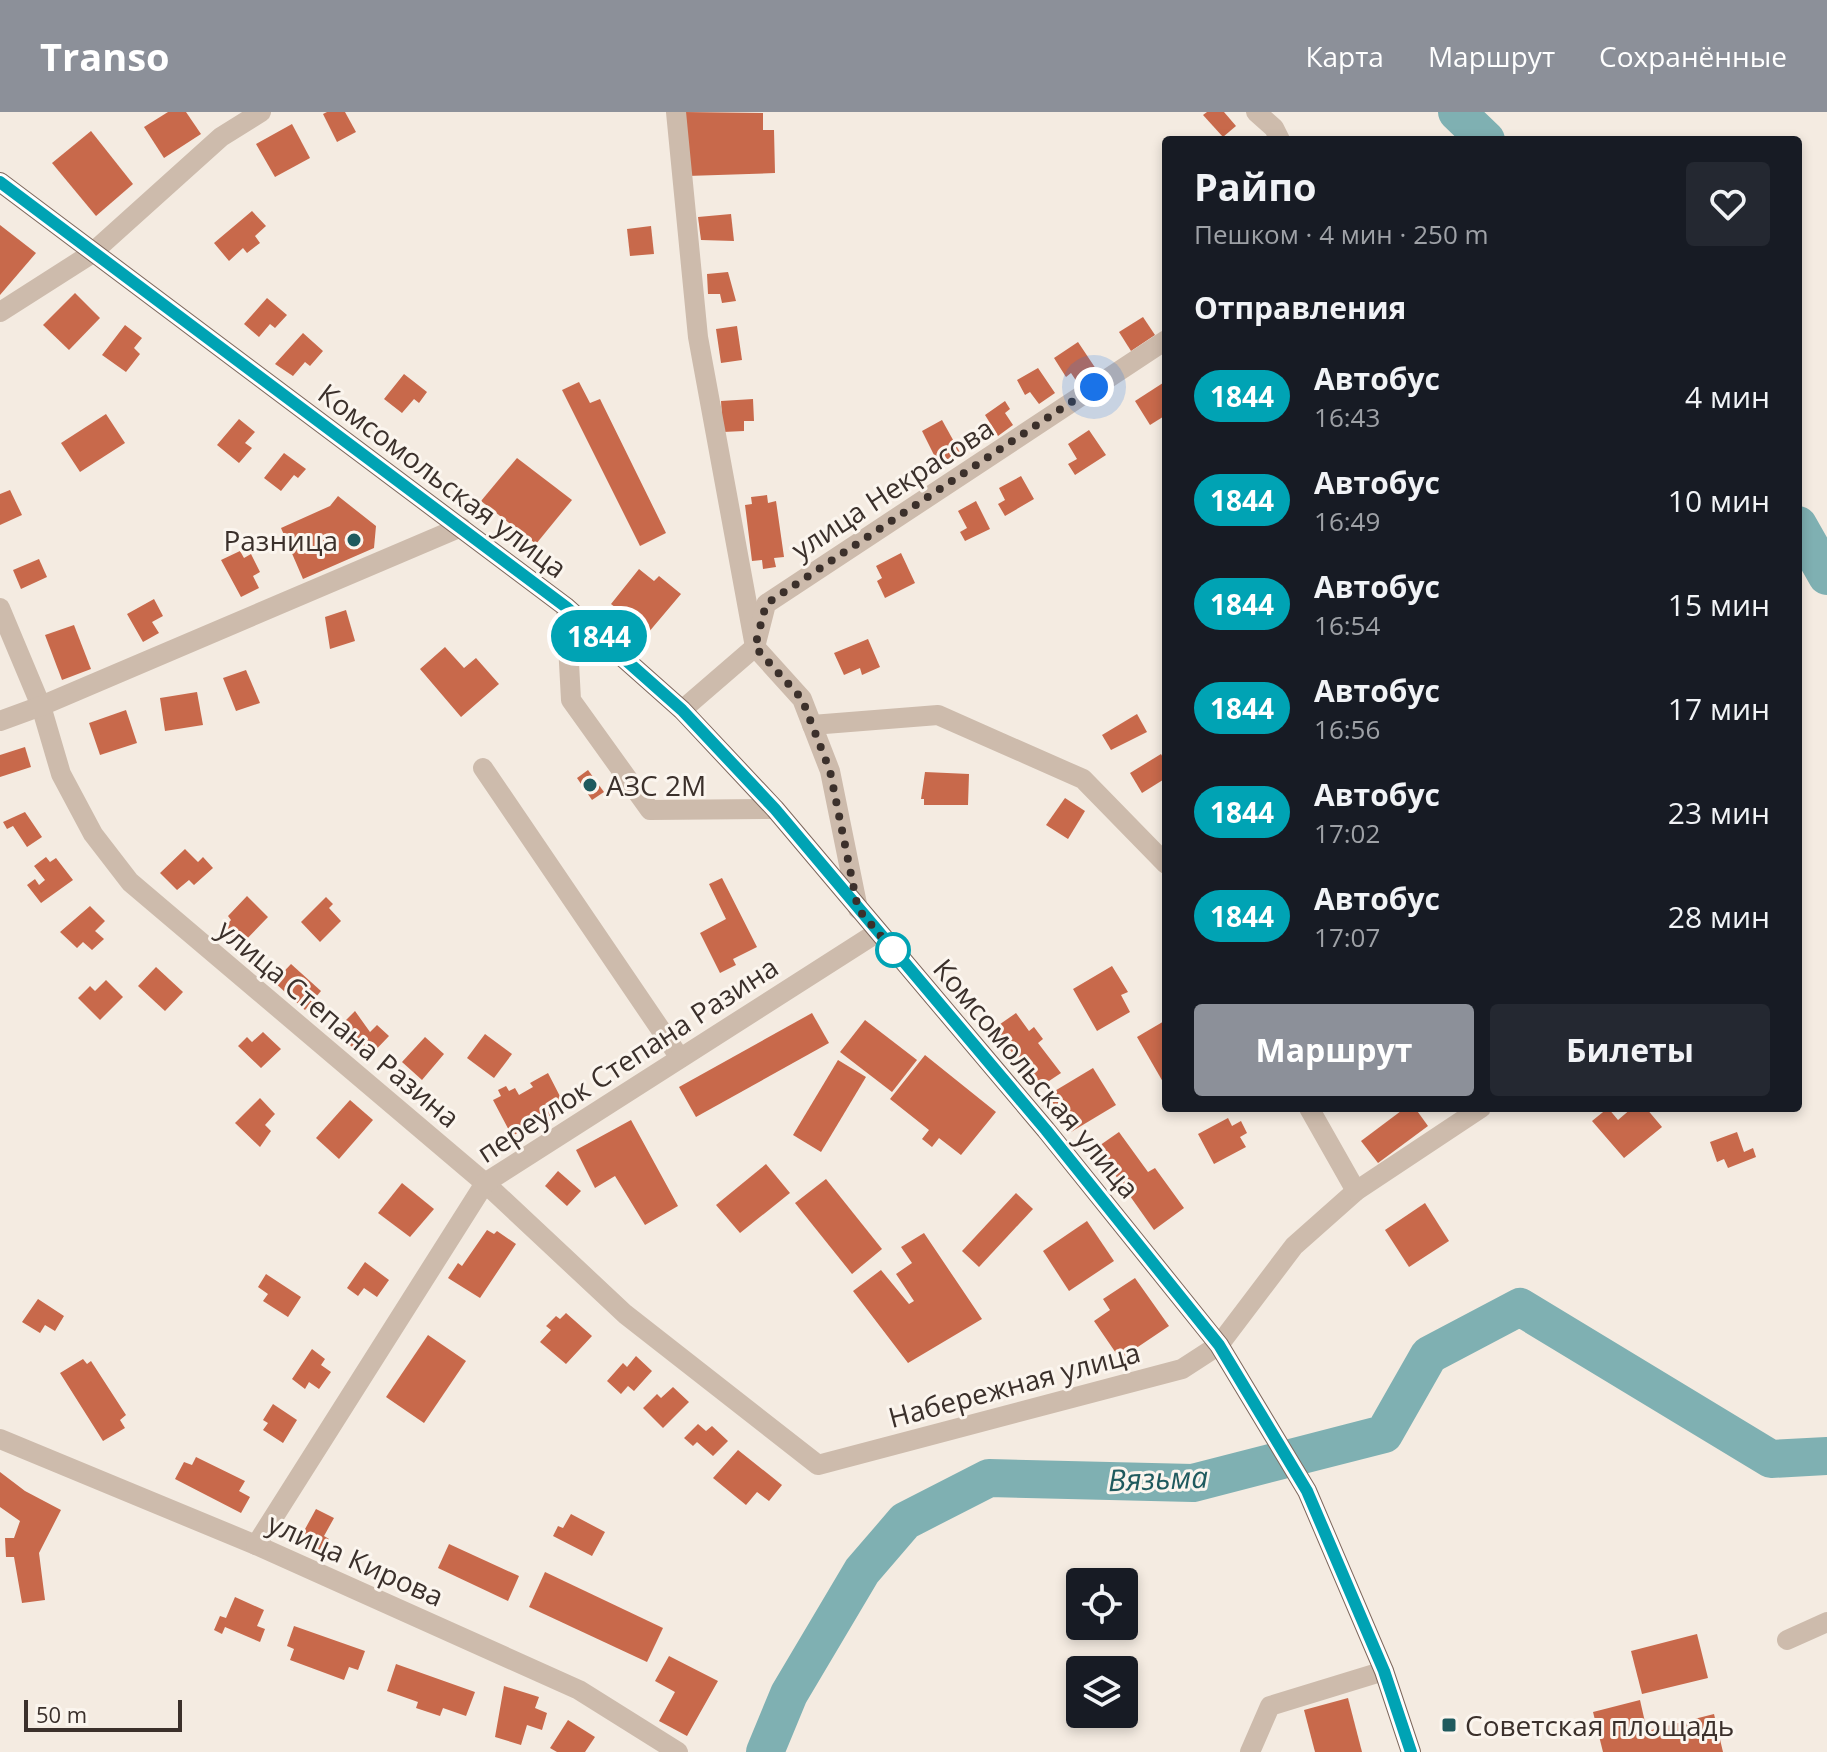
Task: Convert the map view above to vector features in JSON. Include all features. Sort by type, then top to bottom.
[{"type":"main road","name":"Комсомольская улица","points":[[0,182],[91,254],[566,607],[682,710],[775,809],[1046,1130],[1219,1345],[1307,1491],[1384,1671]]},
{"type":"main road","points":[[1384,1671],[1411,1752]]},
{"type":"street","points":[[0,312],[91,254],[221,137],[261,112]]},
{"type":"street","points":[[676,112],[698,337],[755,647],[802,699],[830,771],[858,909]]},
{"type":"street","points":[[1256,112],[1274,128],[1278,136]]},
{"type":"street","name":"улица Некрасова","points":[[755,647],[766,604],[1162,343]]},
{"type":"street","points":[[0,721],[461,527]]},
{"type":"street","points":[[566,607],[571,700],[650,810],[775,809]]},
{"type":"street","name":"улица Степана Разина","points":[[0,608],[41,706],[61,774],[93,834],[130,882],[485,1183],[625,1314],[818,1465]]},
{"type":"street","points":[[682,710],[755,647]]},
{"type":"street","points":[[812,725],[938,715],[1083,779],[1162,860]]},
{"type":"street","points":[[483,768],[680,1058]]},
{"type":"street","name":"переулок Степана Разина","points":[[256,1545],[485,1183],[878,932]]},
{"type":"street","points":[[1311,1112],[1356,1191]]},
{"type":"street","name":"Набережная улица","points":[[818,1465],[1182,1369],[1219,1345],[1294,1246],[1356,1191],[1475,1112]]},
{"type":"street","name":"улица Кирова","points":[[0,1439],[256,1545],[579,1690],[678,1752]]},
{"type":"street","points":[[1787,1640],[1827,1622]]},
{"type":"street","points":[[1250,1752],[1270,1706],[1384,1671]]},
{"type":"building","points":[[168,112],[186,112],[201,134],[164,158],[144,127]]},
{"type":"building","points":[[345,112],[356,132],[337,142],[323,114]]},
{"type":"building","points":[[685,112],[763,113],[763,130],[774,130],[775,173],[687,176]]},
{"type":"building","points":[[1207,112],[1224,112],[1236,126],[1222,136],[1203,115]]},
{"type":"building","points":[[292,124],[310,158],[275,177],[256,144]]},
{"type":"building","points":[[91,131],[133,184],[96,216],[52,163]]},
{"type":"building","points":[[252,211],[266,226],[255,236],[260,243],[247,253],[243,248],[229,261],[214,243]]},
{"type":"building","points":[[731,214],[734,241],[701,240],[698,217]]},
{"type":"building","points":[[0,225],[36,253],[0,295]]},
{"type":"building","points":[[651,226],[654,254],[630,256],[627,229]]},
{"type":"building","points":[[728,272],[736,301],[722,303],[720,294],[708,294],[707,274]]},
{"type":"building","points":[[75,293],[100,318],[69,350],[43,325]]},
{"type":"building","points":[[267,298],[287,315],[275,328],[270,324],[259,337],[244,324]]},
{"type":"building","points":[[1143,317],[1155,335],[1131,351],[1119,332]]},
{"type":"building","points":[[125,325],[142,338],[134,348],[140,354],[126,372],[102,355]]},
{"type":"building","points":[[737,326],[742,360],[721,363],[716,329]]},
{"type":"building","points":[[303,333],[323,351],[310,366],[305,362],[293,376],[275,364]]},
{"type":"building","points":[[1078,342],[1098,372],[1079,385],[1071,373],[1066,377],[1054,358]]},
{"type":"building","points":[[1038,368],[1055,393],[1039,404],[1030,392],[1025,395],[1017,380]]},
{"type":"building","points":[[404,374],[427,392],[419,403],[414,399],[402,413],[384,399]]},
{"type":"building","points":[[579,382],[590,403],[600,399],[666,533],[640,546],[562,390]]},
{"type":"building","points":[[1162,384],[1162,418],[1150,425],[1135,401]]},
{"type":"building","points":[[753,399],[754,421],[744,421],[744,431],[723,432],[721,401]]},
{"type":"building","points":[[1005,401],[1010,409],[1005,413],[1013,425],[998,436],[985,415]]},
{"type":"building","points":[[106,414],[125,443],[80,472],[61,443]]},
{"type":"building","points":[[239,419],[255,432],[245,443],[252,448],[239,463],[217,445]]},
{"type":"building","points":[[942,420],[962,456],[941,469],[922,431]]},
{"type":"building","points":[[1089,430],[1106,455],[1075,475],[1068,464],[1077,459],[1068,444]]},
{"type":"building","points":[[284,453],[306,469],[298,478],[294,475],[281,491],[264,478]]},
{"type":"building","points":[[517,458],[572,500],[536,544],[481,501]]},
{"type":"building","points":[[1021,476],[1034,499],[1005,516],[998,504],[1005,500],[999,488]]},
{"type":"building","points":[[10,490],[22,515],[0,525],[0,494]]},
{"type":"building","points":[[767,495],[768,503],[776,501],[784,557],[774,558],[776,567],[763,569],[762,560],[752,561],[745,505],[752,504],[751,497]]},
{"type":"building","points":[[338,496],[376,526],[374,548],[303,579],[281,528],[330,506]]},
{"type":"building","points":[[976,501],[990,529],[965,541],[960,532],[967,528],[958,511]]},
{"type":"building","points":[[240,551],[244,558],[251,554],[260,572],[253,576],[259,588],[241,597],[221,560]]},
{"type":"building","points":[[901,553],[915,583],[885,598],[877,581],[882,578],[876,566]]},
{"type":"building","points":[[39,559],[47,577],[21,589],[13,570]]},
{"type":"building","points":[[639,569],[654,581],[659,576],[681,594],[648,633],[611,604]]},
{"type":"building","points":[[154,599],[163,616],[152,622],[159,633],[143,642],[127,614]]},
{"type":"building","points":[[346,610],[355,641],[330,649],[325,617]]},
{"type":"building","points":[[74,625],[91,669],[62,680],[45,635]]},
{"type":"building","points":[[868,639],[880,667],[862,675],[860,668],[844,675],[834,653]]},
{"type":"building","points":[[445,647],[464,668],[476,658],[499,684],[461,717],[420,669]]},
{"type":"building","points":[[246,670],[260,703],[236,711],[223,678]]},
{"type":"building","points":[[197,692],[203,725],[165,731],[160,698]]},
{"type":"building","points":[[126,710],[137,743],[100,755],[89,723]]},
{"type":"building","points":[[1137,714],[1147,732],[1111,750],[1102,735]]},
{"type":"building","points":[[25,747],[31,767],[0,777],[0,755]]},
{"type":"building","points":[[1161,754],[1162,780],[1142,793],[1130,773]]},
{"type":"building","name":"АЗС 2М","points":[[588,770],[604,792],[592,800],[577,778]]},
{"type":"building","points":[[925,772],[969,774],[968,805],[924,805],[924,799],[921,799]]},
{"type":"building","points":[[1065,798],[1085,811],[1068,839],[1046,825]]},
{"type":"building","points":[[25,812],[42,837],[27,847],[13,826],[7,829],[3,822]]},
{"type":"building","points":[[185,849],[198,862],[203,857],[213,868],[194,885],[189,880],[177,890],[160,873]]},
{"type":"building","points":[[46,857],[50,862],[56,858],[73,880],[41,903],[27,885],[35,879],[39,885],[45,880],[34,866]]},
{"type":"building","points":[[722,878],[757,947],[733,959],[736,965],[720,973],[700,933],[726,919],[709,884]]},
{"type":"building","points":[[247,896],[268,917],[241,945],[223,930],[231,920],[228,916]]},
{"type":"building","points":[[326,897],[333,904],[329,908],[341,921],[320,942],[301,922]]},
{"type":"building","points":[[90,906],[105,921],[95,931],[104,939],[92,950],[83,942],[77,948],[60,932]]},
{"type":"building","points":[[291,964],[321,991],[305,1010],[274,982]]},
{"type":"building","points":[[1112,966],[1128,992],[1121,995],[1130,1012],[1097,1031],[1073,989]]},
{"type":"building","points":[[156,967],[183,992],[165,1011],[138,986]]},
{"type":"building","points":[[106,980],[123,997],[100,1020],[78,998],[90,986],[95,991]]},
{"type":"building","points":[[355,1011],[370,1032],[377,1025],[389,1036],[366,1060],[335,1031]]},
{"type":"building","points":[[812,1013],[829,1043],[696,1117],[679,1087]]},
{"type":"building","points":[[1016,1013],[1029,1031],[1034,1027],[1043,1039],[1038,1043],[1061,1073],[1040,1087],[993,1029]]},
{"type":"building","points":[[865,1020],[917,1060],[892,1092],[840,1052]]},
{"type":"building","points":[[1162,1022],[1162,1080],[1137,1037]]},
{"type":"building","points":[[263,1032],[281,1049],[261,1068],[238,1046],[247,1037],[252,1042]]},
{"type":"building","points":[[485,1034],[512,1054],[494,1078],[467,1058]]},
{"type":"building","points":[[425,1037],[444,1054],[422,1080],[402,1062]]},
{"type":"building","points":[[925,1055],[996,1112],[961,1155],[939,1138],[932,1147],[922,1139],[929,1130],[890,1099]]},
{"type":"building","points":[[838,1060],[866,1077],[821,1152],[793,1135]]},
{"type":"building","points":[[1093,1068],[1116,1105],[1071,1132],[1048,1095]]},
{"type":"building","points":[[548,1073],[566,1108],[549,1116],[546,1111],[522,1123],[525,1129],[512,1136],[493,1100],[501,1096],[498,1090],[506,1086],[509,1091],[515,1088],[519,1095],[533,1087],[530,1083]]},
{"type":"building","points":[[260,1098],[275,1114],[265,1125],[271,1131],[260,1147],[235,1123]]},
{"type":"building","points":[[350,1100],[373,1120],[339,1159],[316,1138]]},
{"type":"building","points":[[1400,1112],[1418,1112],[1428,1126],[1378,1163],[1361,1141]]},
{"type":"building","points":[[1603,1112],[1611,1112],[1618,1120],[1627,1112],[1649,1112],[1662,1127],[1624,1158],[1592,1121]]},
{"type":"building","points":[[1228,1118],[1232,1126],[1241,1121],[1247,1133],[1240,1137],[1246,1147],[1214,1164],[1198,1134]]},
{"type":"building","points":[[631,1120],[678,1206],[645,1225],[615,1176],[595,1188],[576,1150]]},
{"type":"building","points":[[1119,1132],[1148,1172],[1155,1168],[1184,1208],[1154,1230],[1096,1148]]},
{"type":"building","points":[[1737,1132],[1744,1152],[1753,1148],[1756,1157],[1728,1168],[1724,1159],[1717,1162],[1710,1142]]},
{"type":"building","points":[[766,1164],[790,1193],[740,1233],[716,1205]]},
{"type":"building","points":[[558,1171],[581,1191],[567,1206],[545,1186]]},
{"type":"building","points":[[826,1179],[882,1249],[852,1274],[795,1203]]},
{"type":"building","points":[[402,1183],[434,1209],[410,1237],[378,1213]]},
{"type":"building","points":[[1016,1193],[1033,1209],[979,1267],[962,1251]]},
{"type":"building","points":[[1425,1203],[1449,1241],[1409,1267],[1385,1230]]},
{"type":"building","points":[[1087,1221],[1114,1261],[1069,1291],[1043,1251]]},
{"type":"building","points":[[487,1230],[494,1234],[497,1231],[516,1244],[480,1298],[448,1278],[458,1263],[462,1266]]},
{"type":"building","points":[[924,1233],[982,1319],[908,1363],[853,1291],[881,1270],[909,1304],[914,1301],[896,1274],[912,1263],[901,1247]]},
{"type":"building","points":[[365,1262],[389,1280],[377,1297],[364,1288],[358,1296],[347,1288]]},
{"type":"building","points":[[266,1274],[301,1297],[288,1317],[263,1301],[268,1294],[258,1287]]},
{"type":"building","points":[[1135,1278],[1169,1326],[1120,1359],[1094,1321],[1110,1310],[1103,1299]]},
{"type":"building","points":[[38,1299],[64,1316],[55,1331],[45,1325],[40,1333],[22,1322]]},
{"type":"building","points":[[566,1313],[592,1336],[566,1364],[540,1342],[551,1330],[546,1326],[556,1316],[560,1319]]},
{"type":"building","points":[[428,1335],[466,1361],[424,1423],[386,1397]]},
{"type":"building","points":[[312,1349],[325,1359],[321,1365],[331,1372],[319,1389],[309,1382],[305,1389],[292,1379]]},
{"type":"building","points":[[636,1356],[652,1371],[634,1391],[628,1386],[621,1394],[607,1381],[623,1363],[627,1367]]},
{"type":"building","points":[[83,1359],[87,1364],[91,1361],[126,1415],[120,1420],[125,1428],[103,1441],[60,1373]]},
{"type":"building","points":[[673,1387],[689,1402],[663,1428],[643,1408],[657,1394],[661,1398]]},
{"type":"building","points":[[273,1404],[297,1420],[283,1443],[263,1430],[268,1423],[263,1420]]},
{"type":"building","points":[[698,1424],[706,1431],[712,1426],[728,1441],[713,1456],[697,1442],[693,1446],[684,1438]]},
{"type":"building","points":[[738,1450],[782,1485],[769,1501],[757,1492],[746,1505],[713,1478]]},
{"type":"building","points":[[196,1457],[245,1481],[239,1491],[250,1497],[241,1513],[175,1479],[184,1462],[192,1465]]},
{"type":"building","points":[[0,1472],[25,1491],[61,1510],[39,1553],[45,1600],[22,1603],[14,1557],[6,1557],[5,1538],[14,1538],[20,1521],[0,1507]]},
{"type":"building","points":[[316,1509],[334,1518],[324,1536],[329,1539],[321,1553],[299,1540]]},
{"type":"building","points":[[571,1514],[605,1532],[592,1556],[553,1536],[558,1526],[563,1528]]},
{"type":"building","points":[[449,1544],[519,1576],[508,1601],[438,1568]]},
{"type":"building","points":[[545,1572],[663,1628],[647,1662],[529,1607]]},
{"type":"building","points":[[235,1597],[264,1610],[257,1626],[265,1629],[260,1642],[225,1627],[222,1634],[214,1630],[220,1616],[226,1618]]},
{"type":"building","points":[[294,1626],[365,1651],[358,1670],[349,1667],[344,1680],[290,1660],[294,1649],[287,1646]]},
{"type":"building","points":[[1697,1634],[1708,1678],[1642,1694],[1631,1651]]},
{"type":"building","points":[[669,1656],[718,1681],[687,1736],[659,1721],[675,1692],[655,1681]]},
{"type":"building","points":[[396,1664],[475,1692],[466,1716],[443,1708],[440,1716],[416,1708],[418,1702],[387,1691]]},
{"type":"building","points":[[504,1686],[539,1697],[535,1708],[547,1713],[542,1730],[527,1725],[521,1745],[495,1737]]},
{"type":"building","points":[[1348,1698],[1362,1752],[1315,1752],[1304,1710]]},
{"type":"building","points":[[1640,1700],[1647,1731],[1714,1714],[1723,1752],[1603,1752],[1593,1712]]},
{"type":"building","points":[[568,1720],[595,1737],[585,1752],[557,1752],[550,1748]]},
{"type":"waterway","name":"Вязьма","points":[[1457,112],[1482,136]]},
{"type":"waterway","name":"Вязьма","points":[[1802,532],[1827,576]]},
{"type":"waterway","name":"Вязьма","points":[[765,1752],[789,1694],[862,1571],[905,1521],[989,1478],[1193,1483],[1384,1434],[1429,1355],[1520,1307],[1771,1459],[1827,1456]]},
{"type":"bus line","name":"1844","points":[[0,182],[91,254],[566,607],[682,710],[775,809],[1046,1130],[1219,1345],[1307,1491],[1384,1671],[1411,1752]]},
{"type":"place","name":"Разница","points":[[354,540]]},
{"type":"place","name":"АЗС 2М","points":[[590,785]]},
{"type":"place","name":"Советская площадь","points":[[1449,1725]]},
{"type":"route","points":[[893,950],[896,954],[858,909],[830,771],[802,699],[755,647],[766,604],[1094,387]]}]
